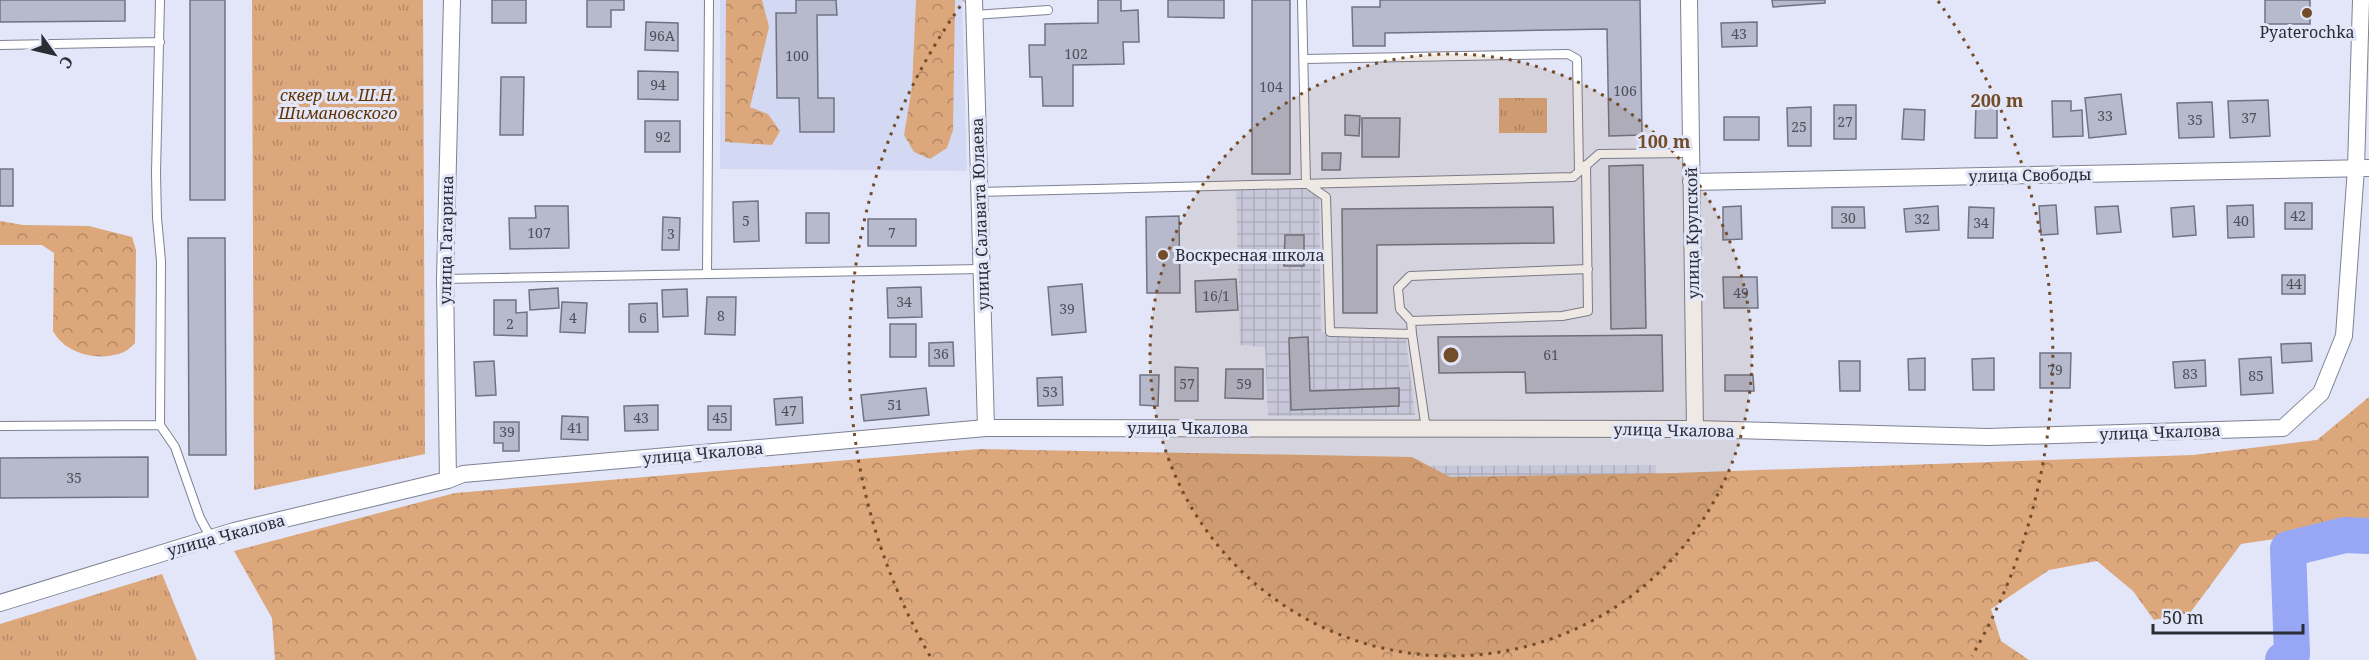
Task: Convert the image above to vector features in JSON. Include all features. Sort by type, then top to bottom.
[{"type":"street","name":"улица Гагарина","points":[[448,480],[445,279],[452,0]]},
{"type":"street","name":"улица Крупской","points":[[1689,0],[1695,429]]},
{"type":"street","name":"улица Чкалова","points":[[0,603],[211,538],[448,480],[463,474],[986,428],[1695,429],[1988,437],[2283,428],[2321,393],[2344,336],[2362,168],[2361,0]]},
{"type":"street","name":"улица Салавата Юлаева","points":[[974,8],[986,428]]},
{"type":"street","name":"улица Свободы","points":[[1691,182],[2362,168]]},
{"type":"lane","points":[[160,0],[156,173],[161,261],[160,425],[175,447],[200,518],[211,538]]},
{"type":"lane","points":[[707,274],[709,0]]},
{"type":"lane","points":[[1302,0],[1306,183]]},
{"type":"lane","points":[[974,8],[1048,10]]},
{"type":"lane","points":[[0,45],[160,42]]},
{"type":"lane","points":[[1305,59],[1568,54],[1577,59],[1588,269],[1588,311],[1562,316],[1411,321]]},
{"type":"lane","points":[[979,192],[1573,177],[1599,154],[1691,153]]},
{"type":"lane","points":[[1306,183],[1326,197],[1330,332],[1412,334]]},
{"type":"lane","points":[[445,279],[981,269]]},
{"type":"lane","points":[[1426,429],[1411,321],[1400,309],[1398,288],[1410,276],[1588,269]]},
{"type":"lane","points":[[0,426],[160,425]]},
{"type":"shaded area","points":[[720,0],[962,0],[967,171],[720,169]]},
{"type":"shaded area","points":[[1236,185],[1319,185],[1321,332],[1405,332],[1415,415],[1268,416],[1265,347],[1240,345]]},
{"type":"shaded area","points":[[1656,465],[1656,488],[1396,489],[1396,466]]},
{"type":"green space","name":"сквер им. Ш.Н. Шимановского","points":[[252,0],[423,0],[425,454],[254,490]]},
{"type":"green space","points":[[726,0],[762,0],[769,27],[750,107],[768,114],[780,131],[772,145],[725,142]]},
{"type":"green space","points":[[916,0],[955,0],[953,130],[947,148],[930,159],[914,152],[904,135],[912,87]]},
{"type":"green space","points":[[1499,98],[1547,98],[1547,133],[1499,133]]},
{"type":"green space","points":[[0,221],[23,225],[89,226],[132,237],[136,250],[135,343],[124,352],[105,356],[84,354],[66,346],[53,331],[54,253],[42,245],[0,245]]},
{"type":"green space","points":[[2369,397],[2369,525],[2241,544],[2190,613],[2154,620],[2133,591],[2097,561],[2049,570],[1991,609],[2001,641],[2029,660],[275,660],[272,618],[234,551],[455,493],[980,449],[1412,457],[1450,477],[1675,473],[2193,455],[2317,440]]},
{"type":"green space","points":[[162,574],[197,660],[0,660],[0,624]]},
{"type":"building","points":[[0,0],[125,0],[125,21],[0,22]]},
{"type":"building","points":[[190,0],[225,0],[225,200],[190,200]]},
{"type":"building","points":[[492,0],[526,0],[526,23],[492,23]]},
{"type":"building","points":[[587,0],[624,0],[624,10],[611,10],[611,27],[587,27]]},
{"type":"building","points":[[796,0],[836,0],[837,15],[817,15],[818,98],[834,98],[834,132],[800,132],[799,98],[777,98],[776,13],[796,13]]},
{"type":"building","points":[[1098,0],[1121,0],[1121,11],[1138,10],[1139,42],[1123,42],[1124,64],[1073,65],[1073,106],[1043,106],[1042,77],[1030,77],[1029,45],[1045,45],[1045,24],[1098,23]]},
{"type":"building","points":[[1168,0],[1224,0],[1224,18],[1168,17]]},
{"type":"building","points":[[1252,0],[1290,0],[1290,174],[1252,174]]},
{"type":"building","points":[[1380,0],[1640,0],[1642,135],[1609,136],[1607,29],[1385,33],[1385,46],[1353,46],[1352,7],[1380,7]]},
{"type":"building","points":[[1772,0],[1825,0],[1825,3],[1773,7]]},
{"type":"building","points":[[2265,0],[2310,0],[2310,24],[2265,24]]},
{"type":"building","points":[[646,22],[678,23],[678,51],[645,50]]},
{"type":"building","points":[[1757,22],[1757,46],[1722,47],[1721,23]]},
{"type":"building","points":[[638,71],[678,72],[678,100],[638,99]]},
{"type":"building","points":[[501,77],[524,77],[523,135],[500,135]]},
{"type":"building","points":[[2121,94],[2126,134],[2089,138],[2085,98]]},
{"type":"building","points":[[2268,100],[2270,136],[2230,138],[2228,101]]},
{"type":"building","points":[[2052,101],[2071,101],[2071,111],[2082,110],[2083,136],[2053,137]]},
{"type":"building","points":[[2212,102],[2214,137],[2179,138],[2177,103]]},
{"type":"building","points":[[1976,104],[1997,104],[1997,138],[1975,138]]},
{"type":"building","points":[[1834,105],[1856,105],[1856,139],[1834,139]]},
{"type":"building","points":[[1811,107],[1811,146],[1788,146],[1787,108]]},
{"type":"building","points":[[1904,109],[1925,110],[1924,140],[1902,139]]},
{"type":"building","points":[[1345,115],[1360,116],[1359,136],[1345,135]]},
{"type":"building","points":[[1724,117],[1759,117],[1759,140],[1724,140]]},
{"type":"building","points":[[1362,118],[1400,118],[1399,157],[1362,157]]},
{"type":"building","points":[[645,121],[680,121],[680,152],[645,152]]},
{"type":"building","points":[[1322,153],[1341,153],[1340,170],[1322,170]]},
{"type":"building","points":[[1643,165],[1646,328],[1611,329],[1609,166]]},
{"type":"building","points":[[0,169],[13,169],[13,206],[0,206]]},
{"type":"building","points":[[758,201],[759,241],[734,242],[733,202]]},
{"type":"building","points":[[2285,203],[2312,203],[2312,229],[2285,229]]},
{"type":"building","points":[[2056,205],[2058,234],[2041,235],[2039,206]]},
{"type":"building","points":[[2253,205],[2254,237],[2228,238],[2227,206]]},
{"type":"building","points":[[535,206],[568,206],[569,248],[510,249],[509,218],[536,218]]},
{"type":"building","points":[[1741,206],[1742,239],[1723,240],[1723,207]]},
{"type":"building","points":[[1938,206],[1939,230],[1906,232],[1904,209]]},
{"type":"building","points":[[2118,206],[2121,232],[2097,234],[2095,207]]},
{"type":"building","points":[[2194,206],[2196,235],[2173,237],[2171,208]]},
{"type":"building","points":[[1553,207],[1554,243],[1377,245],[1377,313],[1343,313],[1342,209]]},
{"type":"building","points":[[1832,207],[1864,207],[1865,228],[1832,228]]},
{"type":"building","points":[[1969,207],[1994,208],[1993,238],[1968,238]]},
{"type":"building","points":[[806,213],[829,213],[829,243],[806,243]]},
{"type":"building","name":"Воскресная школа","points":[[1179,216],[1180,293],[1147,293],[1146,217]]},
{"type":"building","points":[[663,217],[680,218],[679,250],[662,250]]},
{"type":"building","points":[[868,219],[916,219],[916,246],[868,246]]},
{"type":"building","points":[[1285,235],[1304,235],[1304,266],[1284,266]]},
{"type":"building","points":[[188,238],[225,238],[226,455],[189,455]]},
{"type":"building","points":[[2282,275],[2305,275],[2305,294],[2282,294]]},
{"type":"building","points":[[1723,277],[1757,277],[1758,308],[1724,308]]},
{"type":"building","points":[[1236,279],[1238,310],[1196,312],[1195,281]]},
{"type":"building","points":[[1082,284],[1086,332],[1052,335],[1048,287]]},
{"type":"building","points":[[921,287],[922,317],[888,318],[887,288]]},
{"type":"building","points":[[558,288],[559,308],[530,310],[529,290]]},
{"type":"building","points":[[687,289],[688,316],[663,317],[662,290]]},
{"type":"building","points":[[707,297],[736,297],[735,335],[705,334]]},
{"type":"building","points":[[494,300],[516,300],[516,313],[527,312],[527,336],[494,335]]},
{"type":"building","points":[[562,302],[587,303],[585,333],[560,332]]},
{"type":"building","points":[[657,303],[658,332],[629,332],[629,304]]},
{"type":"building","points":[[890,324],[916,324],[916,357],[890,357]]},
{"type":"building","points":[[1662,335],[1663,391],[1526,393],[1525,372],[1439,373],[1438,337]]},
{"type":"building","points":[[1308,337],[1310,391],[1399,388],[1399,406],[1291,410],[1289,338]]},
{"type":"building","points":[[953,342],[954,366],[929,366],[929,343]]},
{"type":"building","points":[[2311,343],[2312,361],[2282,363],[2281,344]]},
{"type":"building","points":[[2040,353],[2071,353],[2070,388],[2040,388]]},
{"type":"building","points":[[2271,357],[2273,393],[2241,395],[2239,359]]},
{"type":"building","points":[[1925,358],[1925,390],[1909,390],[1908,359]]},
{"type":"building","points":[[1994,358],[1994,390],[1973,390],[1972,359]]},
{"type":"building","points":[[2205,360],[2206,386],[2175,388],[2173,362]]},
{"type":"building","points":[[494,361],[496,395],[476,396],[474,362]]},
{"type":"building","points":[[1839,361],[1860,361],[1860,391],[1840,391]]},
{"type":"building","points":[[1175,367],[1198,368],[1198,401],[1175,401]]},
{"type":"building","points":[[1226,369],[1263,369],[1263,399],[1225,398]]},
{"type":"building","points":[[1140,375],[1159,375],[1158,406],[1140,405]]},
{"type":"building","points":[[1725,375],[1753,375],[1754,391],[1725,391]]},
{"type":"building","points":[[1062,377],[1063,405],[1038,406],[1037,378]]},
{"type":"building","points":[[926,388],[929,415],[864,421],[861,395]]},
{"type":"building","points":[[802,397],[803,423],[776,425],[774,399]]},
{"type":"building","points":[[658,405],[658,430],[625,431],[624,406]]},
{"type":"building","points":[[708,406],[731,406],[731,430],[708,430]]},
{"type":"building","points":[[562,416],[588,417],[588,440],[561,439]]},
{"type":"building","points":[[494,422],[519,422],[519,451],[503,451],[503,443],[494,443]]},
{"type":"building","points":[[148,457],[148,497],[0,498],[0,458]]},
{"type":"waterway","points":[[2283,660],[2292,654],[2288,549],[2345,535],[2369,536]]},
{"type":"place","name":"Pyaterochka","points":[[2307,13]]},
{"type":"place","name":"Воскресная школа","points":[[1163,255]]}]
